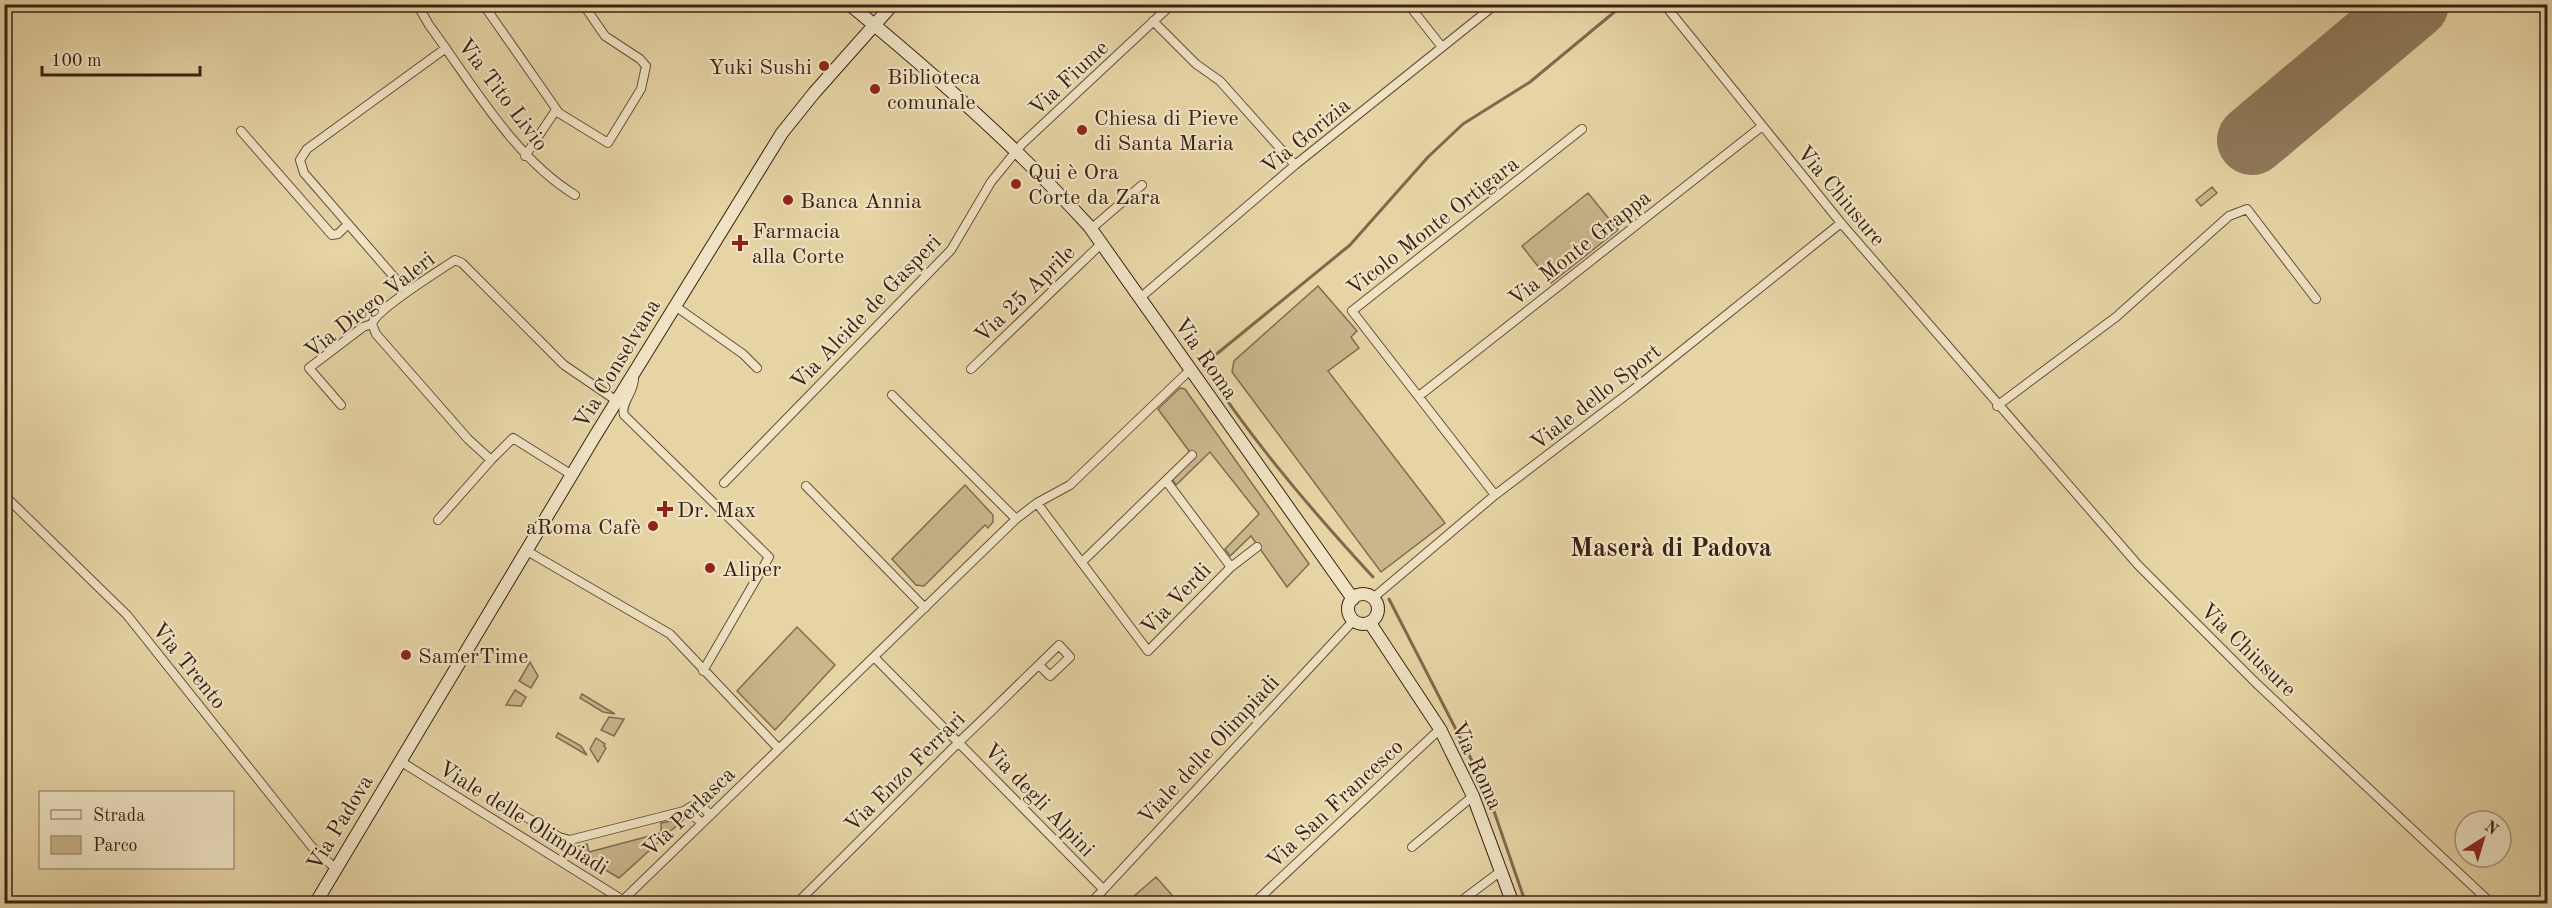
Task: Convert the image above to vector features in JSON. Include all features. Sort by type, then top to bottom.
[{"type":"main road","name":"Via Roma","points":[[849,4],[1016,151],[1091,229],[1353,598]]},
{"type":"main road","name":"Via Conselvana","points":[[400,761],[782,133],[814,93],[894,4]]},
{"type":"main road","points":[[1360,594],[1373,598],[1378,611],[1370,622],[1361,624],[1354,620],[1349,612],[1353,598],[1360,594]]},
{"type":"main road","name":"Via Roma","points":[[1370,622],[1440,729],[1473,796],[1513,903]]},
{"type":"main road","name":"Via Padova","points":[[315,903],[400,761]]},
{"type":"street","name":"Via Tito Livio","points":[[417,4],[446,48],[525,156],[558,185],[575,195]]},
{"type":"street","points":[[483,4],[556,110],[563,117],[608,143],[641,89],[646,66],[605,36],[583,4]]},
{"type":"street","name":"Via Fiume","points":[[1016,151],[1172,4]]},
{"type":"street","points":[[1408,4],[1442,47]]},
{"type":"street","name":"Via Gorizia","points":[[1140,298],[1295,165],[1496,4]]},
{"type":"street","name":"Via Chiusure","points":[[1664,4],[1841,224],[1997,406],[2138,565],[2257,684],[2492,903]]},
{"type":"street","points":[[1153,21],[1196,63],[1220,81],[1295,165]]},
{"type":"street","points":[[407,292],[304,173],[300,160],[303,153],[446,48]]},
{"type":"street","points":[[525,156],[556,110]]},
{"type":"street","name":"Via Monte Grappa","points":[[1419,396],[1761,127]]},
{"type":"street","name":"Vicolo Monte Ortigara","points":[[1419,396],[1352,311],[1582,129]]},
{"type":"street","points":[[241,131],[332,235],[338,234],[348,225]]},
{"type":"street","name":"Via Alcide de Gasperi","points":[[724,483],[951,250],[991,182],[1016,151]]},
{"type":"street","points":[[1091,229],[1142,185]]},
{"type":"street","points":[[1997,406],[2116,317],[2229,216],[2247,208],[2316,299]]},
{"type":"street","name":"Viale dello Sport","points":[[1373,598],[1495,495],[1634,389],[1841,224]]},
{"type":"street","name":"Via 25 Aprile","points":[[971,369],[1101,244]]},
{"type":"street","name":"Via Diego Valeri","points":[[341,405],[309,368],[363,327],[372,324],[376,317],[407,292],[455,260],[462,263],[564,365],[617,401]]},
{"type":"street","points":[[675,306],[743,354],[757,368]]},
{"type":"street","points":[[372,324],[376,334],[468,439],[491,460]]},
{"type":"street","name":"Via Perlasca","points":[[626,902],[778,748],[1016,519],[1037,502],[1070,485],[1190,370]]},
{"type":"street","points":[[634,373],[636,385],[624,406],[624,416],[769,557],[703,671]]},
{"type":"street","points":[[892,395],[1016,519]]},
{"type":"street","points":[[1419,396],[1495,495]]},
{"type":"street","points":[[438,520],[513,438],[572,475]]},
{"type":"street","points":[[1082,562],[1167,482],[1192,455]]},
{"type":"street","name":"Via Verdi","points":[[1037,502],[1149,651],[1231,567],[1167,482]]},
{"type":"street","points":[[806,486],[925,608]]},
{"type":"street","name":"Via Trento","points":[[4,495],[127,615],[312,847],[336,868]]},
{"type":"street","points":[[1231,567],[1257,547]]},
{"type":"street","points":[[527,551],[670,634],[778,748]]},
{"type":"street","name":"Viale delle Olimpiadi","points":[[1090,903],[1354,620]]},
{"type":"street","name":"Via degli Alpini","points":[[874,657],[1104,889]]},
{"type":"street","name":"Via Enzo Ferrari","points":[[796,903],[1039,665]]},
{"type":"street","name":"Via San Francesco","points":[[1253,903],[1440,729]]},
{"type":"street","name":"Viale delle Olimpiadi","points":[[400,761],[626,902]]},
{"type":"street","points":[[1412,847],[1473,796]]},
{"type":"street","points":[[508,806],[558,837],[570,840],[684,811],[692,806],[702,806],[710,815]]},
{"type":"street","points":[[684,811],[702,823]]},
{"type":"street","points":[[1457,903],[1501,871]]},
{"type":"green space","points":[[2212,187],[2217,193],[2201,206],[2196,200]]},
{"type":"green space","points":[[1588,193],[1618,230],[1551,283],[1522,246]]},
{"type":"green space","points":[[1318,286],[1357,331],[1351,337],[1359,348],[1328,371],[1445,523],[1381,572],[1232,372],[1234,361]]},
{"type":"green space","points":[[1180,388],[1185,389],[1309,564],[1287,587],[1251,536],[1230,556],[1225,549],[1259,514],[1210,452],[1176,485],[1172,479],[1192,455],[1158,409]]},
{"type":"green space","points":[[965,485],[993,515],[993,522],[988,528],[985,525],[924,586],[916,585],[892,559]]},
{"type":"green space","points":[[797,627],[835,665],[775,730],[737,691]]},
{"type":"green space","points":[[530,662],[538,676],[531,688],[519,681]]},
{"type":"green space","points":[[515,690],[526,697],[521,706],[506,705]]},
{"type":"green space","points":[[582,694],[615,714],[603,712],[580,698]]},
{"type":"green space","points":[[609,717],[624,719],[614,736],[601,730]]},
{"type":"green space","points":[[558,733],[581,746],[587,755],[556,737]]},
{"type":"green space","points":[[596,738],[605,744],[606,748],[598,762],[590,749]]},
{"type":"green space","points":[[684,819],[619,878],[570,849],[587,844],[589,852],[661,833],[661,823]]},
{"type":"green space","points":[[1156,877],[1179,903],[1126,903]]},
{"type":"waterway","points":[[1373,577],[1263,450],[1205,368],[1208,361],[1350,245],[1428,157],[1463,124],[1530,82],[1624,4]]},
{"type":"waterway","points":[[1389,599],[1486,788],[1526,904]]},
{"type":"runway","points":[[2252,140],[2414,4]]},
{"type":"place","name":"Yuki Sushi","points":[[824,66]]},
{"type":"place","name":"Biblioteca comunale","points":[[875,89]]},
{"type":"place","name":"Chiesa di Pieve di Santa Maria","points":[[1082,130]]},
{"type":"place","name":"Qui è Ora Corte da Zara","points":[[1016,184]]},
{"type":"place","name":"Banca Annia","points":[[788,200]]},
{"type":"place","name":"Farmacia alla Corte","points":[[740,243]]},
{"type":"place","name":"Dr. Max","points":[[665,509]]},
{"type":"place","name":"aRoma Cafè","points":[[653,526]]},
{"type":"place","name":"Aliper","points":[[710,568]]},
{"type":"place","name":"SamerTime","points":[[406,655]]},
{"type":"district","name":"Maserà di Padova","points":[[1671,547]]}]
